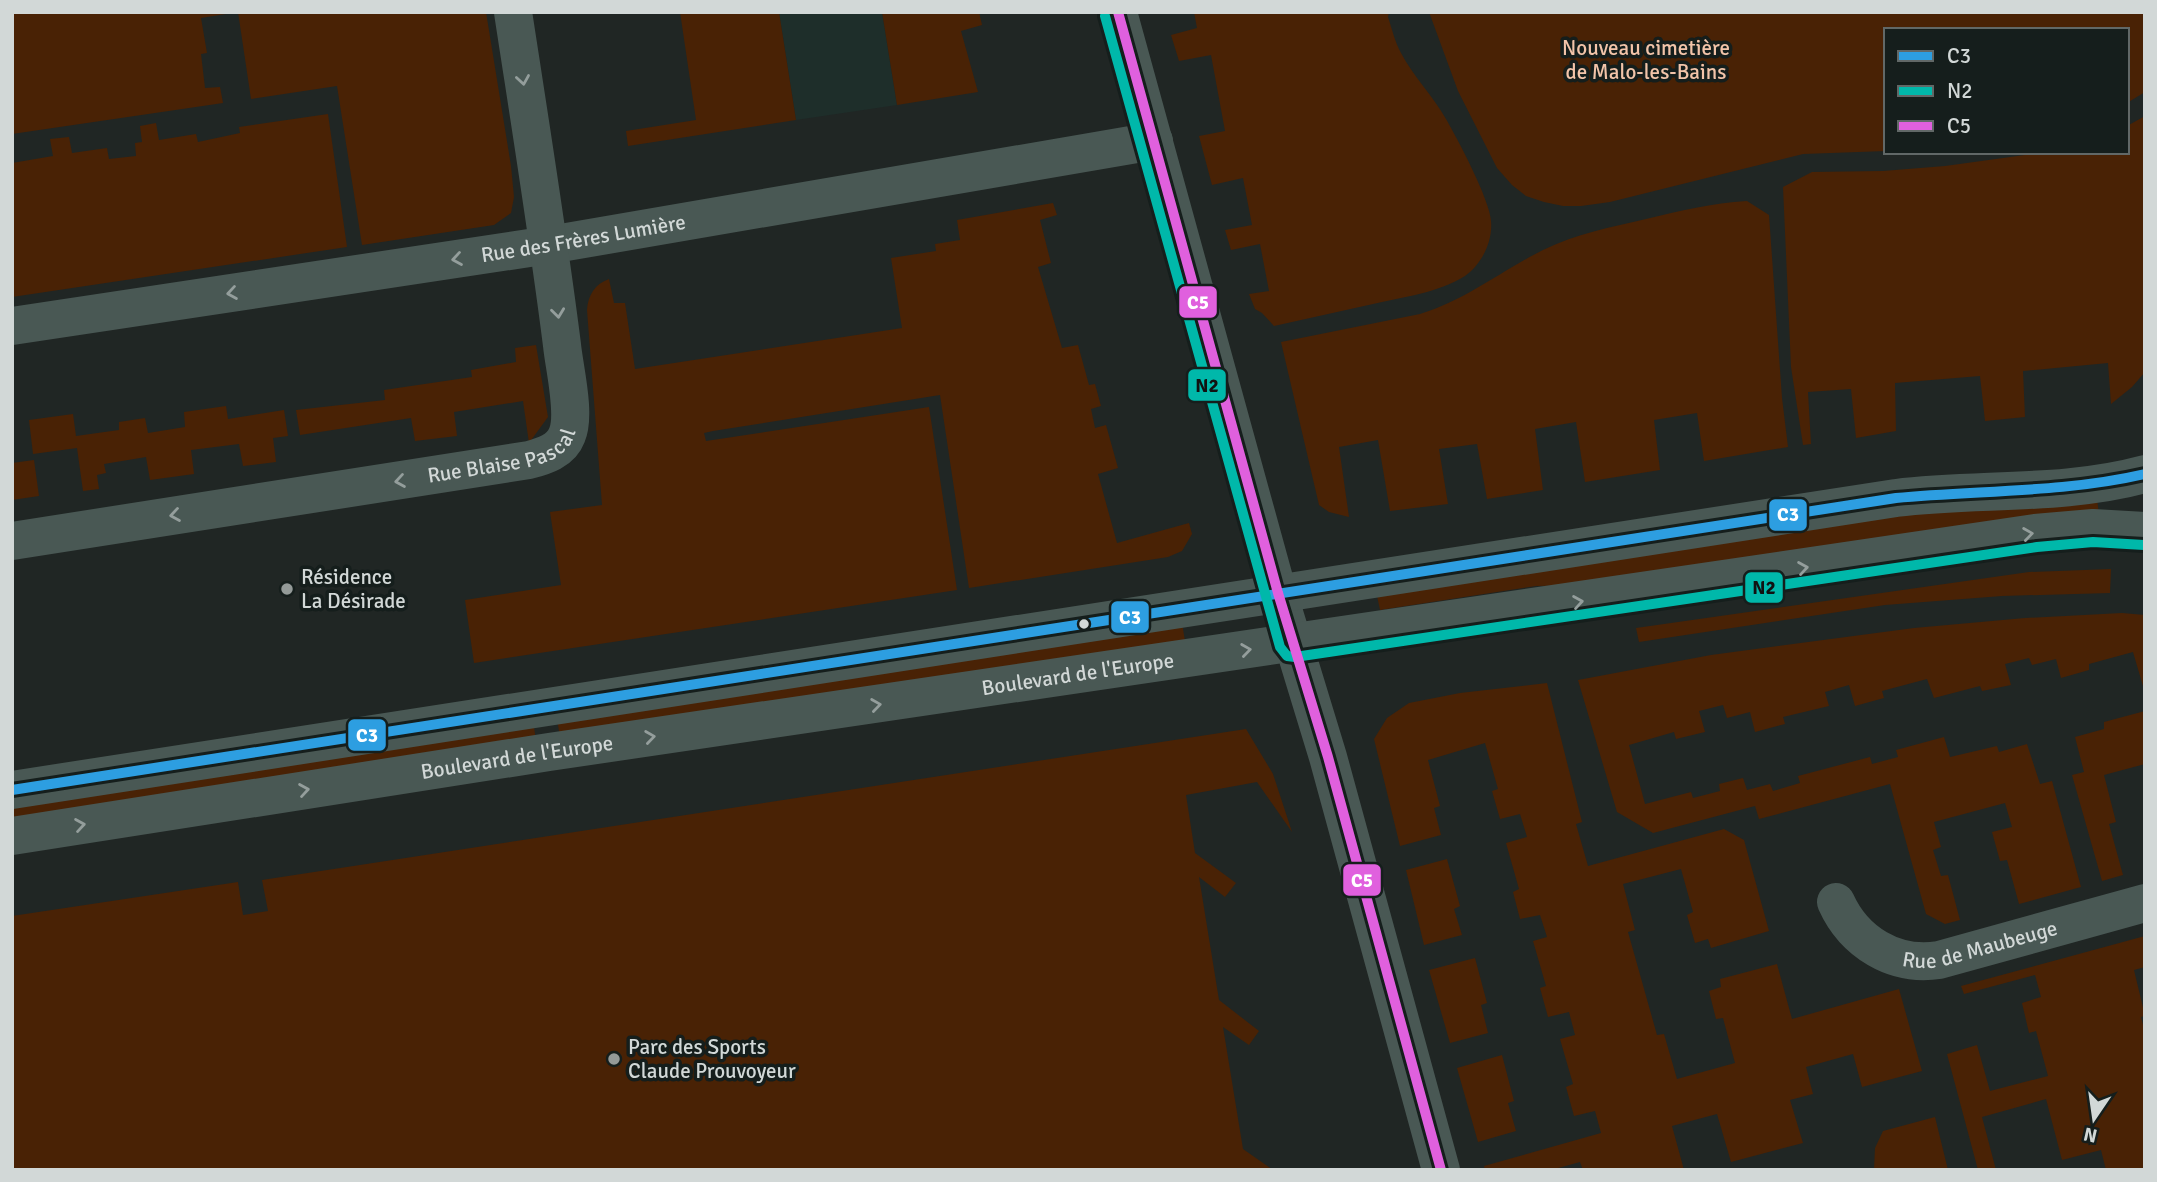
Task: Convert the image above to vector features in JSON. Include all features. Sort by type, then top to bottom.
[{"type":"street","name":"Rue Blaise Pascal","points":[[12,541],[529,460],[556,449],[568,434],[570,416],[549,246],[513,12]]},
{"type":"street","points":[[1118,12],[1441,1170]]},
{"type":"street","name":"Rue des Frères Lumière","points":[[12,326],[549,246],[1153,141]]},
{"type":"street","points":[[12,790],[1896,498],[2074,487],[2116,482],[2145,474]]},
{"type":"street","name":"Boulevard de l'Europe","points":[[12,836],[549,752],[2035,533],[2093,528],[2145,531]]},
{"type":"street","name":"Rue de Maubeuge","points":[[1836,902],[1844,920],[1864,940],[1888,955],[1918,961],[1938,960],[2145,903]]},
{"type":"shaded area","points":[[779,12],[882,12],[897,105],[796,120]]},
{"type":"green space","points":[[12,12],[225,12],[226,14],[201,18],[207,53],[201,54],[205,88],[220,87],[223,103],[12,134]]},
{"type":"green space","points":[[238,12],[486,12],[511,166],[514,197],[511,213],[494,225],[362,245],[337,86],[251,99]]},
{"type":"green space","points":[[680,12],[779,12],[796,120],[628,146],[626,131],[696,120]]},
{"type":"green space","points":[[882,12],[979,12],[982,25],[961,31],[978,92],[897,105]]},
{"type":"green space","points":[[1194,12],[1389,12],[1388,17],[1401,53],[1446,119],[1485,199],[1491,229],[1485,252],[1477,265],[1455,282],[1432,290],[1274,326],[1255,309],[1249,294],[1269,291],[1260,244],[1231,250],[1225,230],[1252,225],[1243,178],[1212,185],[1199,136],[1225,131],[1211,55],[1179,61],[1171,35],[1197,28]]},
{"type":"green space","name":"Nouveau cimetière de Malo-les-Bains","points":[[1429,12],[2145,12],[2145,92],[2129,102],[2129,28],[1884,28],[1884,151],[1803,154],[1610,202],[1581,206],[1544,202],[1526,196],[1512,185],[1497,168],[1458,91]]},
{"type":"green space","points":[[328,114],[347,247],[12,297],[12,163],[53,156],[50,139],[69,137],[72,153],[107,148],[109,159],[136,156],[135,143],[142,142],[140,126],[156,123],[159,140],[196,134],[198,142],[240,133],[239,127]]},
{"type":"green space","points":[[2145,116],[2145,372],[2132,387],[2111,404],[2108,363],[2023,371],[2025,417],[1985,421],[1980,376],[1895,383],[1896,431],[1856,438],[1851,389],[1808,392],[1811,444],[1803,445],[1791,367],[1783,187],[1812,172],[1883,171],[1945,166],[2032,154],[2129,154],[2129,125]]},
{"type":"green space","points":[[1747,201],[1769,215],[1788,447],[1704,461],[1697,413],[1654,420],[1660,470],[1585,482],[1576,422],[1535,429],[1543,490],[1487,499],[1477,444],[1439,449],[1448,504],[1390,511],[1378,440],[1339,447],[1349,517],[1329,512],[1319,505],[1281,342],[1420,314],[1437,308],[1543,250],[1581,235],[1684,210]]},
{"type":"green space","points":[[1053,203],[1057,215],[1040,220],[1051,263],[1038,267],[1062,348],[1078,345],[1089,385],[1095,384],[1101,406],[1091,409],[1095,428],[1106,425],[1118,468],[1098,474],[1117,543],[1189,523],[1192,534],[1182,551],[1168,557],[969,588],[940,395],[704,433],[706,441],[929,407],[957,590],[474,663],[465,600],[561,585],[550,512],[602,505],[587,310],[596,287],[609,279],[614,303],[625,303],[635,369],[902,328],[891,258],[936,251],[935,244],[960,240],[957,220]]},
{"type":"green space","points":[[536,345],[548,417],[529,443],[523,401],[454,412],[457,436],[415,441],[411,418],[300,435],[296,410],[385,400],[384,390],[472,377],[471,370],[516,362],[515,348]]},
{"type":"green space","points":[[226,406],[228,419],[284,410],[288,436],[273,438],[276,462],[243,466],[239,444],[191,450],[194,474],[150,480],[146,457],[104,464],[106,473],[97,475],[99,489],[83,491],[77,448],[33,454],[29,420],[73,414],[76,436],[119,430],[119,422],[145,418],[148,433],[185,427],[184,412]]},
{"type":"green space","points":[[34,460],[39,496],[12,500],[12,463]]},
{"type":"green space","points":[[2097,499],[2099,514],[1600,585],[1536,586],[1380,610],[1376,591],[1877,515]]},
{"type":"green space","points":[[2111,569],[2110,593],[2002,596],[1885,605],[1639,642],[1636,628],[2029,572]]},
{"type":"green space","points":[[2122,613],[2145,615],[2145,693],[2133,652],[2089,664],[2089,670],[2061,678],[2056,659],[2032,665],[2029,658],[2005,664],[2011,685],[1982,691],[1980,686],[1934,698],[1927,679],[1882,691],[1884,698],[1855,706],[1849,685],[1825,692],[1829,706],[1783,717],[1785,724],[1755,732],[1750,712],[1727,718],[1723,705],[1699,711],[1705,732],[1676,739],[1674,732],[1629,745],[1645,804],[1691,792],[1693,798],[1720,791],[1719,784],[1743,778],[1747,790],[1770,784],[1773,791],[1800,783],[1798,776],[1870,757],[1872,764],[1898,757],[1896,750],[1944,737],[1950,757],[1997,746],[1999,752],[2027,744],[2040,784],[2052,781],[2081,887],[2019,904],[2007,860],[2000,861],[1992,832],[2012,827],[2005,803],[1934,822],[1941,847],[1933,850],[1941,876],[1948,875],[1960,920],[1945,924],[1926,914],[1890,784],[1759,819],[1755,806],[1653,833],[1617,812],[1578,680],[1711,655],[1914,628]]},
{"type":"green space","points":[[1182,623],[1185,641],[560,737],[557,719]]},
{"type":"green space","points":[[1547,683],[1582,822],[1576,824],[1588,866],[1724,829],[1744,840],[1769,931],[1711,948],[1708,939],[1695,943],[1687,915],[1693,912],[1681,869],[1623,884],[1635,930],[1628,932],[1657,1035],[1664,1034],[1677,1079],[1735,1063],[1723,1018],[1716,1019],[1709,991],[1721,987],[1720,979],[1777,964],[1792,1019],[1899,989],[1922,1071],[1862,1087],[1853,1054],[1806,1067],[1813,1094],[1790,1100],[1803,1143],[1731,1162],[1717,1114],[1672,1126],[1684,1170],[1583,1170],[1580,1162],[1551,1170],[1485,1170],[1484,1166],[1601,1133],[1595,1111],[1574,1116],[1566,1087],[1573,1084],[1560,1039],[1575,1035],[1569,1012],[1548,1017],[1540,988],[1546,986],[1533,941],[1547,937],[1540,915],[1520,919],[1513,892],[1519,889],[1506,843],[1527,837],[1520,814],[1500,819],[1492,791],[1498,789],[1485,743],[1428,760],[1440,806],[1434,808],[1441,835],[1400,846],[1374,739],[1387,718],[1409,703],[1460,693]]},
{"type":"green space","points":[[2145,711],[2145,764],[2104,775],[2116,822],[2109,824],[2123,875],[2102,881],[2072,775],[2084,772],[2075,737],[2104,729],[2104,722]]},
{"type":"green space","points":[[533,720],[536,741],[12,823],[12,802]]},
{"type":"green space","name":"Parc des Sports Claude Prouvoyeur","points":[[1246,729],[1273,774],[1292,832],[1257,782],[1186,795],[1195,853],[1236,883],[1225,897],[1199,877],[1219,1000],[1259,1031],[1249,1045],[1223,1027],[1243,1149],[1273,1170],[12,1170],[12,916],[238,882],[243,915],[268,911],[262,880]]},
{"type":"green space","points":[[1447,859],[1460,906],[1454,909],[1462,935],[1424,945],[1406,870]]},
{"type":"green space","points":[[2145,936],[2145,967],[2134,970],[2145,1016],[2141,1017],[2145,1033],[2145,1170],[2106,1170],[2101,1150],[2062,1160],[2046,1099],[1982,1117],[1996,1170],[1978,1170],[1947,1054],[1977,1045],[1990,1091],[2048,1076],[2036,1031],[2029,1033],[2022,1003],[2041,997],[2035,975],[1964,994],[1961,986]]},
{"type":"green space","points":[[1475,958],[1487,1003],[1481,1005],[1488,1033],[1450,1043],[1429,970]]},
{"type":"green space","points":[[1502,1055],[1514,1101],[1508,1103],[1516,1131],[1478,1142],[1457,1068]]},
{"type":"green space","points":[[1935,1117],[1948,1170],[1874,1170],[1875,1148],[1883,1131]]},
{"type":"transit line","name":"C5","points":[[1118,12],[1278,593],[1328,757],[1441,1170]]},
{"type":"transit line","name":"N2","points":[[1105,16],[1280,647],[1287,656],[1295,657],[2037,547],[2093,542],[2144,545]]},
{"type":"transit line","name":"C3","points":[[12,790],[1896,498],[2052,488],[2145,474]]},
{"type":"place","name":"Résidence La Désirade","points":[[287,589]]},
{"type":"place","name":"Parc des Sports Claude Prouvoyeur","points":[[614,1059]]}]
